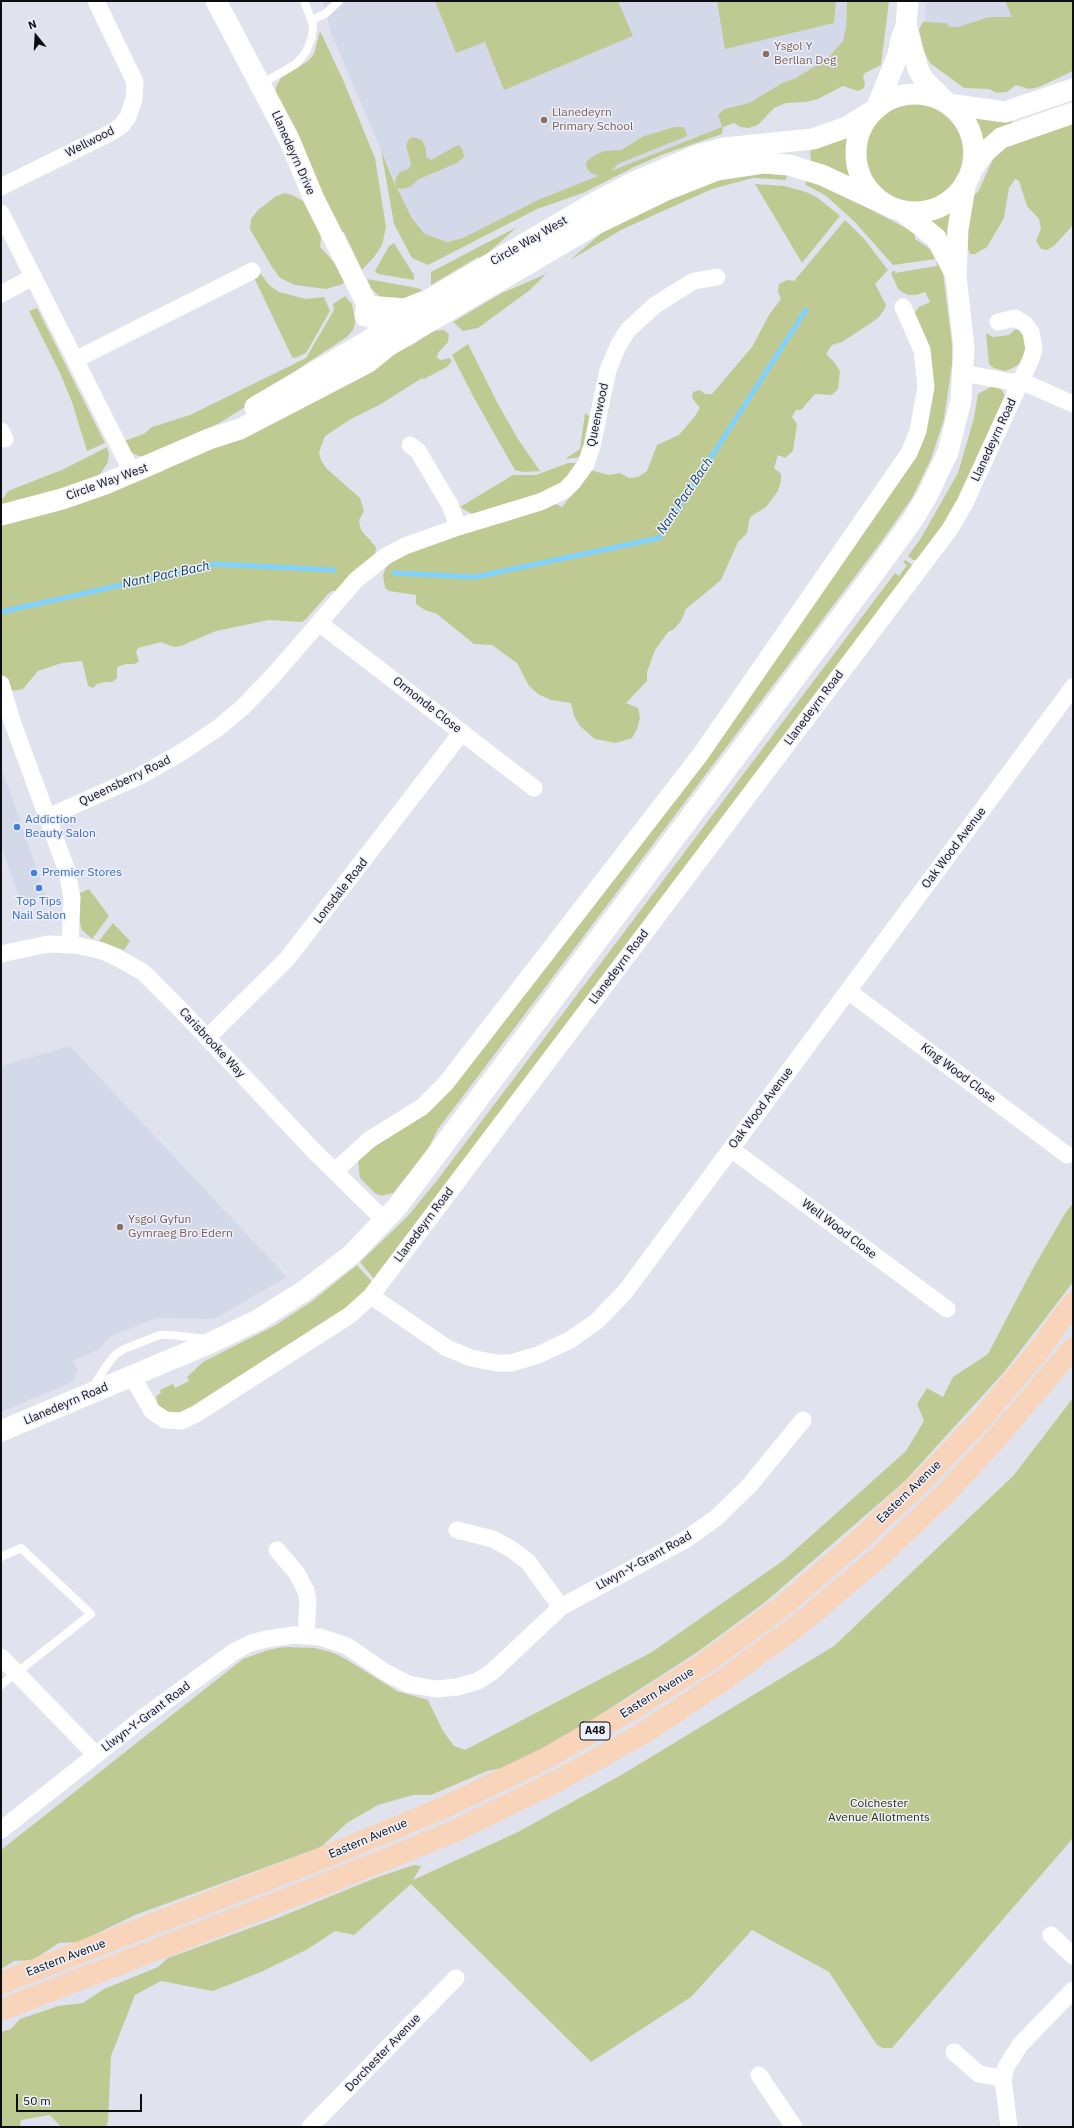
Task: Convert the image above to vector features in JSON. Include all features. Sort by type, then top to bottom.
[{"type":"highway","name":"Eastern Avenue","points":[[1,1983],[328,1856],[443,1808],[545,1759],[631,1710],[703,1664],[784,1605],[860,1540],[923,1480],[983,1417],[1038,1350],[1073,1303]]},
{"type":"highway","name":"Eastern Avenue","points":[[1,2010],[318,1887],[455,1831],[559,1780],[642,1734],[718,1683],[801,1623],[880,1556],[948,1491],[1001,1433],[1073,1348]]},
{"type":"street","name":"Wellwood","points":[[1,187],[112,132],[121,126],[128,117],[134,99],[134,82],[96,1]]},
{"type":"street","name":"Llanedeyrn Drive","points":[[216,1],[289,139],[317,206],[385,340]]},
{"type":"street","points":[[876,109],[894,69],[906,26],[908,1]]},
{"type":"street","points":[[906,26],[913,56],[924,80],[962,117],[971,134],[974,153],[968,176]]},
{"type":"street","points":[[1073,89],[1005,112],[948,104],[930,96],[911,94],[892,98],[876,109],[864,123],[857,141],[856,161],[862,179],[870,192],[893,207],[928,210],[946,203],[961,190],[968,176],[984,154],[1000,138],[1073,113]]},
{"type":"street","name":"Circle Way West","points":[[1,515],[62,499],[133,474],[209,439],[240,429],[331,383],[367,363],[385,340],[430,299],[592,204],[672,166],[698,155],[724,148],[819,137],[847,127],[876,109]]},
{"type":"street","name":"Circle Way West","points":[[209,439],[233,420],[296,383],[385,340],[596,224],[664,191],[717,170],[763,163],[789,165],[822,175],[893,207]]},
{"type":"street","name":"Llanedeyrn Road","points":[[1,1431],[216,1341],[258,1320],[304,1291],[351,1255],[385,1221],[435,1158],[474,1103],[914,518],[940,471],[953,437],[961,400],[963,373],[963,330],[956,276],[958,229],[968,176]]},
{"type":"street","name":"Llanedeyrn Road","points":[[893,207],[936,238],[956,276]]},
{"type":"street","points":[[1,213],[133,474]]},
{"type":"street","points":[[75,360],[252,271]]},
{"type":"street","name":"Queenwood","points":[[319,623],[356,580],[386,556],[405,546],[458,526],[540,502],[554,496],[573,482],[589,455],[608,370],[619,344],[628,330],[654,306],[674,293],[694,281],[717,276]]},
{"type":"street","points":[[1,294],[33,277]]},
{"type":"street","points":[[296,383],[318,362],[349,343],[358,334],[363,324],[367,306],[405,308],[430,299]]},
{"type":"street","points":[[335,1171],[369,1140],[422,1107],[446,1083],[700,754],[905,460],[918,431],[926,388],[922,350],[903,307]]},
{"type":"street","name":"Llanedeyrn Road","points":[[132,1376],[152,1411],[165,1420],[181,1421],[196,1414],[350,1315],[371,1296],[950,529],[965,502],[1021,381],[1034,349],[1031,332],[1025,324],[1015,318],[998,322]]},
{"type":"street","name":"Llanedeyrn Road","points":[[963,373],[1011,382],[1021,381]]},
{"type":"street","points":[[1021,381],[1073,404]]},
{"type":"street","points":[[410,445],[418,451],[450,505],[458,526]]},
{"type":"street","name":"Ormonde Close","points":[[319,623],[534,788]]},
{"type":"street","name":"Queensberry Road","points":[[48,817],[140,776],[182,752],[218,728],[256,694],[319,623]]},
{"type":"street","points":[[1,684],[6,723],[48,817],[62,854],[70,884],[72,910],[70,945]]},
{"type":"street","name":"Oak Wood Avenue","points":[[371,1296],[433,1340],[471,1358],[498,1363],[511,1363],[538,1355],[584,1331],[613,1306],[1073,687]]},
{"type":"street","name":"Lonsdale Road","points":[[207,1038],[287,959],[462,732]]},
{"type":"street","name":"Carisbrooke Way","points":[[1,954],[36,946],[70,945],[102,951],[143,972],[385,1221]]},
{"type":"street","name":"King Wood Close","points":[[848,990],[1067,1155]]},
{"type":"street","name":"Well Wood Close","points":[[731,1149],[947,1309]]},
{"type":"street","name":"Llwyn-Y-Grant Road","points":[[1,1830],[96,1755],[236,1651],[266,1639],[294,1635],[320,1637],[347,1646],[396,1678],[408,1684],[436,1689],[457,1687],[478,1681],[492,1672],[560,1607],[684,1540],[716,1518],[749,1486],[804,1420]]},
{"type":"street","points":[[457,1530],[493,1539],[511,1549],[528,1562],[560,1607]]},
{"type":"street","points":[[277,1550],[296,1572],[306,1591],[308,1601],[306,1636]]},
{"type":"street","points":[[1,1657],[96,1755]]},
{"type":"street","points":[[1051,1935],[1073,1956]]},
{"type":"street","name":"Dorchester Avenue","points":[[320,2123],[456,1978]]},
{"type":"street","points":[[1009,2127],[1003,2078],[1006,2067],[1020,2045],[1073,1990]]},
{"type":"street","points":[[954,2052],[980,2074],[1003,2078]]},
{"type":"street","points":[[759,2075],[794,2127]]},
{"type":"lane","points":[[261,84],[296,64],[306,52],[312,36],[312,22],[304,1]]},
{"type":"lane","points":[[312,22],[325,14],[339,1]]},
{"type":"lane","points":[[90,1393],[107,1365],[115,1355],[124,1350],[160,1336],[171,1335],[216,1341]]},
{"type":"lane","points":[[1,1557],[21,1548],[91,1614],[1,1684]]},
{"type":"shaded area","name":"Llanedeyrn Primary School","points":[[322,1],[847,1],[846,27],[843,41],[827,59],[794,79],[784,82],[749,103],[724,109],[723,127],[540,199],[463,238],[447,242],[425,234],[406,208],[332,35]]},
{"type":"shaded area","points":[[926,1],[1035,1],[1022,20],[948,34],[924,26]]},
{"type":"shaded area","points":[[1,772],[3,772],[46,895],[21,903],[1,846]]},
{"type":"shaded area","name":"Ysgol Gyfun Gymraeg Bro Edern","points":[[70,1046],[287,1277],[214,1319],[157,1318],[111,1336],[98,1350],[74,1360],[78,1372],[72,1382],[1,1412],[1,1066]]},
{"type":"green space","points":[[435,1],[618,1],[633,36],[504,90],[485,42],[456,53]]},
{"type":"green space","points":[[717,1],[836,1],[834,23],[725,49]]},
{"type":"green space","points":[[847,1],[889,1],[881,65],[865,73],[863,77],[865,83],[864,88],[858,91],[843,86],[818,99],[806,102],[786,103],[774,108],[758,125],[749,128],[740,127],[734,123],[723,127],[722,134],[664,154],[634,167],[583,193],[537,209],[428,265],[412,258],[394,224],[381,150],[396,187],[395,180],[400,172],[408,169],[411,165],[406,145],[409,139],[413,137],[422,140],[426,149],[426,157],[431,160],[459,145],[463,150],[464,157],[457,163],[419,179],[410,187],[401,189],[397,188],[412,218],[425,234],[447,242],[463,238],[540,199],[722,127],[718,115],[724,109],[749,103],[784,82],[794,79],[827,59],[843,41],[846,27]]},
{"type":"green space","points":[[1005,1],[1073,1],[1073,71],[1039,87],[1029,89],[1016,85],[1007,92],[997,93],[989,89],[964,88],[930,63],[923,49],[919,29],[923,22],[946,23],[950,27],[958,27],[989,17],[1012,17]]},
{"type":"green space","points":[[320,31],[343,80],[375,158],[386,227],[382,245],[374,257],[362,270],[344,232],[340,232],[275,97],[276,87],[281,78],[308,61],[314,54]]},
{"type":"green space","points":[[914,104],[933,108],[949,118],[959,134],[963,153],[959,172],[949,188],[933,198],[914,202],[895,198],[879,188],[869,172],[865,153],[869,134],[879,118],[895,108]]},
{"type":"green space","points":[[971,116],[1011,120],[1012,123],[995,130],[982,142],[979,130]]},
{"type":"green space","points":[[1073,122],[1073,225],[1054,246],[1047,250],[1041,249],[1036,241],[1041,229],[1039,219],[1027,206],[1019,181],[1015,179],[1009,188],[1004,218],[987,247],[975,254],[970,254],[964,237],[972,196],[978,192],[995,155],[1006,145]]},
{"type":"green space","points":[[675,127],[683,127],[687,136],[618,164],[611,171],[598,176],[591,173],[587,169],[586,162],[595,155],[604,151],[621,150],[644,136]]},
{"type":"green space","points":[[849,136],[847,155],[853,181],[811,162],[810,148]]},
{"type":"green space","points":[[765,172],[787,174],[786,180],[753,178],[712,189],[623,229],[570,260],[605,230],[622,220],[717,179]]},
{"type":"green space","points":[[805,178],[838,192],[915,233],[915,239],[935,252],[943,270],[952,344],[952,364],[944,419],[931,459],[912,498],[881,542],[438,1129],[427,1151],[393,1193],[381,1196],[375,1193],[360,1178],[358,1161],[361,1154],[402,1128],[595,898],[921,433],[913,315],[919,307],[930,302],[925,292],[916,295],[908,295],[902,292],[898,289],[891,273],[895,270],[895,273],[937,266],[936,259],[893,265],[855,222],[825,195],[806,185]]},
{"type":"green space","points":[[755,184],[784,186],[806,192],[818,198],[840,216],[802,263]]},
{"type":"green space","points":[[284,193],[292,195],[305,202],[322,231],[320,247],[333,261],[342,267],[346,277],[343,284],[326,289],[295,285],[280,278],[272,267],[250,229],[251,219],[258,210],[275,197]]},
{"type":"green space","points":[[954,211],[951,244],[929,220]]},
{"type":"green space","points":[[845,220],[865,240],[888,270],[875,284],[886,305],[884,310],[879,317],[871,323],[842,342],[832,345],[826,354],[840,371],[838,389],[832,395],[815,394],[801,410],[796,410],[792,417],[797,424],[793,451],[785,458],[778,455],[774,468],[781,474],[781,481],[778,491],[766,507],[750,517],[747,533],[738,542],[721,580],[686,609],[681,621],[674,629],[668,632],[655,650],[647,672],[647,681],[626,703],[638,708],[640,718],[637,729],[632,738],[616,743],[595,739],[580,726],[574,716],[571,703],[551,700],[538,694],[529,686],[517,663],[492,645],[474,644],[437,614],[425,610],[416,604],[416,595],[389,591],[385,588],[383,575],[387,565],[415,548],[514,519],[550,501],[562,507],[591,470],[608,475],[620,473],[629,478],[638,477],[647,471],[657,445],[679,435],[700,408],[692,398],[693,392],[700,390],[705,394],[712,394],[752,347],[769,315],[781,299],[778,292],[779,284],[787,280],[794,281]]},
{"type":"green space","points":[[517,227],[480,260],[478,257],[431,285],[431,272]]},
{"type":"green space","points":[[394,243],[414,275],[414,280],[378,274],[375,271],[389,246]]},
{"type":"green space","points":[[253,263],[269,285],[279,292],[306,299],[324,297],[330,311],[306,353],[295,358],[292,357],[248,265]]},
{"type":"green space","points":[[546,274],[530,290],[478,328],[463,331],[453,322],[502,293]]},
{"type":"green space","points":[[367,279],[422,290],[399,301],[380,297],[371,288]]},
{"type":"green space","points":[[345,296],[352,304],[354,315],[357,316],[353,330],[347,337],[304,365],[258,399],[221,422],[155,455],[146,457],[139,456],[126,450],[124,441],[144,434],[152,427],[190,415],[306,358],[334,310],[333,304]]},
{"type":"green space","points":[[37,308],[105,443],[87,451],[72,402],[60,373],[29,311]]},
{"type":"green space","points":[[1017,328],[1028,337],[1025,357],[1019,364],[1011,369],[1005,371],[994,368],[989,364],[986,333],[993,337],[1009,335]]},
{"type":"green space","points":[[444,330],[449,334],[448,342],[438,353],[437,358],[441,360],[450,358],[452,361],[447,367],[424,379],[422,378],[381,404],[351,419],[325,436],[319,452],[321,460],[327,469],[360,498],[364,511],[359,520],[361,530],[376,547],[375,558],[340,591],[332,591],[328,594],[306,619],[302,622],[269,620],[216,631],[181,646],[174,647],[161,642],[138,648],[136,652],[139,661],[135,664],[126,664],[117,667],[117,678],[112,682],[97,684],[93,688],[88,686],[82,661],[62,663],[38,671],[23,689],[14,691],[1,686],[1,524],[139,481],[165,470],[173,464],[414,344],[432,331]]},
{"type":"green space","points":[[468,344],[498,404],[518,439],[540,471],[523,472],[515,470],[474,398],[452,355]]},
{"type":"green space","points":[[994,385],[1002,390],[1005,396],[951,515],[918,560],[913,560],[908,556],[921,538],[958,473],[974,418],[978,394]]},
{"type":"green space","points":[[585,413],[591,417],[582,457],[565,459],[580,449]]},
{"type":"green space","points":[[107,447],[109,454],[108,462],[99,476],[54,492],[3,505],[2,500],[8,491],[64,469]]},
{"type":"green space","points":[[568,463],[579,463],[574,472],[552,492],[472,514],[460,507],[513,475],[536,475]]},
{"type":"green space","points":[[905,560],[911,564],[913,568],[375,1280],[360,1262],[407,1217],[435,1183],[895,573],[899,576],[907,565],[903,562]]},
{"type":"green space","points":[[89,889],[109,916],[92,939],[82,930],[79,920],[78,894]]},
{"type":"green space","points":[[113,923],[130,941],[124,950],[99,941]]},
{"type":"green space","points":[[1073,1203],[1073,1282],[1005,1371],[905,1481],[764,1603],[696,1653],[595,1718],[512,1766],[487,1771],[431,1795],[413,1795],[378,1805],[347,1823],[321,1847],[135,1915],[79,1942],[59,1943],[33,1960],[14,1961],[1,1969],[1,1850],[243,1659],[268,1650],[284,1647],[315,1648],[331,1652],[344,1658],[397,1691],[428,1700],[443,1731],[454,1746],[465,1750],[652,1652],[784,1560],[906,1451],[924,1421],[917,1404],[927,1388],[943,1397],[953,1377],[988,1354],[1032,1270],[1066,1212]]},
{"type":"green space","points":[[357,1265],[373,1283],[354,1304],[187,1412],[169,1415],[153,1402],[157,1401],[156,1396],[161,1393],[160,1390],[173,1384],[175,1388],[189,1381],[187,1377],[203,1362],[274,1326],[311,1302]]},
{"type":"green space","name":"Colchester Avenue Allotments","points":[[1073,1398],[1073,1838],[892,2048],[883,2048],[877,2045],[829,1972],[752,1930],[691,1997],[591,2062],[411,1884],[354,1935],[335,1931],[308,1949],[261,1972],[213,1991],[161,1981],[135,1995],[111,2056],[108,2122],[106,2127],[61,2127],[50,2115],[21,2120],[20,2127],[1,2127],[1,2032],[11,2029],[20,2019],[58,2006],[83,2003],[104,1989],[158,1967],[168,1958],[275,1919],[378,1877],[414,1865],[421,1866],[413,1880],[518,1832],[623,1774],[834,1646],[1013,1476]]},
{"type":"waterway","name":"Nant Pact Bach","points":[[394,573],[475,577],[659,538],[806,310]]},
{"type":"waterway","name":"Nant Pact Bach","points":[[1,612],[215,564],[334,570]]},
{"type":"place","name":"Ysgol Y Berllan Deg","points":[[766,54]]},
{"type":"place","name":"Llanedeyrn Primary School","points":[[544,120]]},
{"type":"place","name":"Addiction Beauty Salon","points":[[17,827]]},
{"type":"place","name":"Premier Stores","points":[[34,873]]},
{"type":"place","name":"Top Tips Nail Salon","points":[[39,888]]},
{"type":"place","name":"Ysgol Gyfun Gymraeg Bro Edern","points":[[120,1227]]}]
